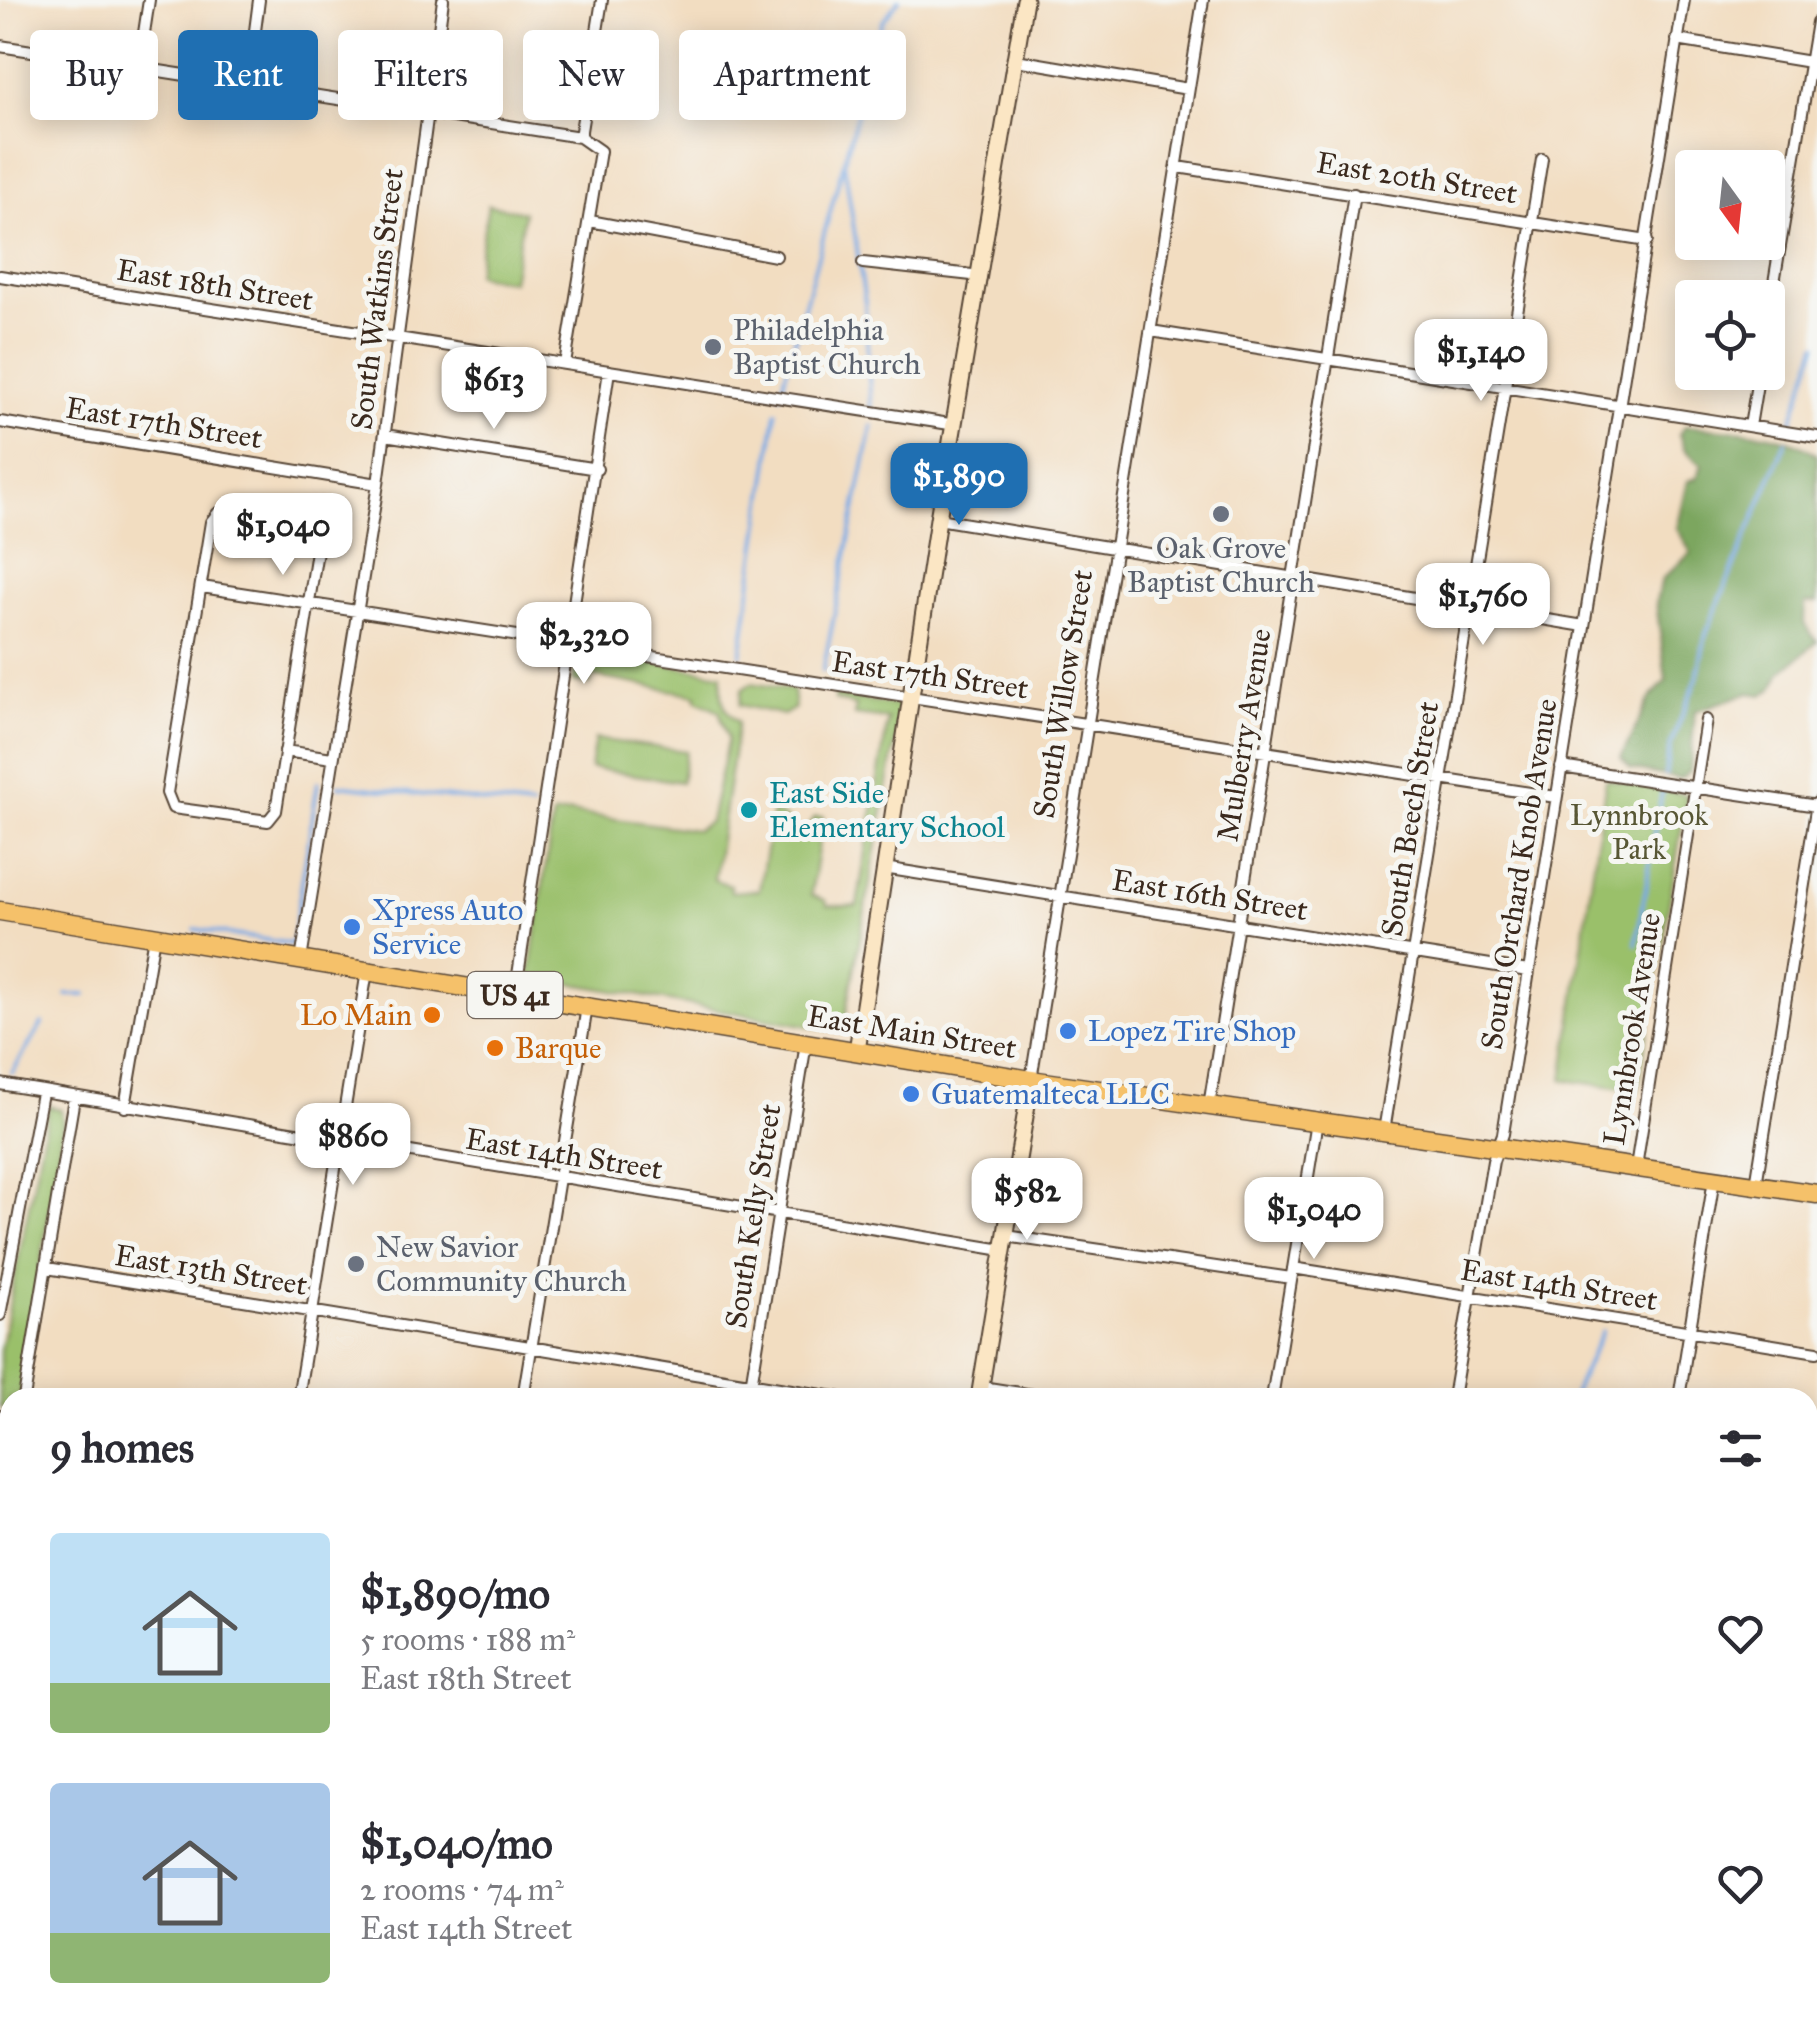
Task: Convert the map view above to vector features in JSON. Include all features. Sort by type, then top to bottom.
[{"type":"main road","points":[[857,1051],[938,519],[957,425],[1025,0]]},
{"type":"main road","name":"East Main Street","points":[[0,911],[1031,1080],[1817,1194]]},
{"type":"main road","name":"South Willow Street","points":[[982,1388],[1031,1080]]},
{"type":"street","points":[[144,30],[149,0]]},
{"type":"street","points":[[255,30],[259,0]]},
{"type":"street","name":"South Watkins Street","points":[[438,30],[443,0]]},
{"type":"street","points":[[580,137],[602,0]]},
{"type":"street","name":"South Willow Street","points":[[1031,1080],[1203,0]]},
{"type":"street","name":"South Orchard Knob Avenue","points":[[1455,1388],[1562,767],[1684,0]]},
{"type":"street","points":[[1774,280],[1817,22]]},
{"type":"street","points":[[1677,40],[1810,62]]},
{"type":"street","points":[[0,46],[30,50]]},
{"type":"street","points":[[1016,60],[1188,89]]},
{"type":"street","name":"South Watkins Street","points":[[301,960],[386,435],[424,120]]},
{"type":"street","points":[[465,120],[580,137],[600,151],[564,364]]},
{"type":"street","name":"South Beech Street","points":[[1384,1131],[1542,159]]},
{"type":"street","name":"East 20th Street","points":[[1178,167],[1647,242]]},
{"type":"street","name":"Mulberry Avenue","points":[[1208,1106],[1354,194]]},
{"type":"street","points":[[590,221],[776,256]]},
{"type":"street","points":[[863,263],[981,276]]},
{"type":"street","name":"East 18th Street","points":[[0,276],[957,425]]},
{"type":"street","points":[[1151,331],[1817,438]]},
{"type":"street","points":[[515,996],[610,371]]},
{"type":"street","points":[[1750,426],[1755,390]]},
{"type":"street","name":"East 17th Street","points":[[0,422],[378,484]]},
{"type":"street","points":[[386,435],[596,469]]},
{"type":"street","points":[[218,513],[310,525],[320,532],[276,811],[268,821],[172,808],[167,793],[202,588],[211,522],[218,513]]},
{"type":"street","points":[[938,519],[1294,574],[1584,626]]},
{"type":"street","name":"East 17th Street","points":[[202,588],[571,641],[702,668],[1556,796]]},
{"type":"street","name":"Lynnbrook Avenue","points":[[1636,1168],[1706,720]]},
{"type":"street","points":[[285,751],[332,758]]},
{"type":"street","points":[[1562,767],[1817,804],[1756,1185]]},
{"type":"street","name":"East 16th Street","points":[[884,868],[1528,971]]},
{"type":"street","points":[[125,1107],[154,936]]},
{"type":"street","points":[[300,1388],[367,971]]},
{"type":"street","points":[[525,1388],[588,1007]]},
{"type":"street","name":"South Kelly Street","points":[[751,1388],[806,1043]]},
{"type":"street","name":"East 14th Street","points":[[0,1084],[779,1214],[1470,1296],[1817,1352]]},
{"type":"street","points":[[0,1315],[42,1092]]},
{"type":"street","points":[[26,1388],[74,1098]]},
{"type":"street","points":[[1274,1388],[1317,1121]]},
{"type":"street","points":[[1681,1388],[1714,1179]]},
{"type":"street","name":"East 13th Street","points":[[47,1268],[531,1345],[772,1388]]},
{"type":"green space","points":[[488,205],[524,212],[512,281],[476,275]]},
{"type":"green space","points":[[1685,426],[1772,435],[1817,455],[1817,603],[1805,603],[1804,623],[1817,642],[1781,672],[1773,688],[1763,695],[1749,693],[1695,711],[1690,771],[1680,779],[1631,769],[1621,758],[1649,700],[1666,680],[1656,601],[1662,579],[1691,553],[1677,528],[1688,481],[1697,478],[1702,465],[1684,449],[1679,434]]},
{"type":"green space","points":[[591,652],[722,674],[723,701],[738,722],[714,880],[730,885],[731,892],[759,890],[773,812],[789,820],[788,827],[807,829],[815,817],[823,817],[811,895],[826,901],[827,906],[857,906],[888,719],[854,715],[856,706],[835,700],[835,695],[902,706],[843,1032],[530,976],[553,815],[572,813],[696,830],[710,821],[728,738],[719,711],[697,700],[697,695],[592,676],[590,684],[573,682],[579,656]]},
{"type":"green space","points":[[751,683],[793,690],[795,708],[784,715],[740,705],[742,690]]},
{"type":"green space","points":[[595,739],[686,751],[681,782],[590,768]]},
{"type":"green space","name":"Lynnbrook Park","points":[[1606,779],[1687,795],[1638,1090],[1563,1080]]},
{"type":"green space","points":[[49,1106],[61,1110],[63,1122],[21,1388],[0,1388],[0,1351]]},
{"type":"waterway","points":[[780,395],[882,22],[899,0]]},
{"type":"waterway","points":[[844,162],[865,303],[871,410]]},
{"type":"waterway","points":[[1791,424],[1817,344]]},
{"type":"waterway","points":[[741,655],[776,412]]},
{"type":"waterway","points":[[823,671],[872,426]]},
{"type":"waterway","points":[[1665,775],[1670,746],[1697,678],[1706,634],[1786,441]]},
{"type":"waterway","points":[[195,929],[292,944],[318,782]]},
{"type":"waterway","points":[[338,785],[531,807]]},
{"type":"waterway","points":[[1636,944],[1662,792]]},
{"type":"waterway","points":[[67,995],[86,995]]},
{"type":"waterway","points":[[12,1073],[42,1024]]},
{"type":"waterway","points":[[1576,1388],[1602,1331]]},
{"type":"place","name":"Philadelphia Baptist Church","points":[[713,347]]},
{"type":"place","name":"Oak Grove Baptist Church","points":[[1221,514]]},
{"type":"place","name":"East Side Elementary School","points":[[749,810]]},
{"type":"place","name":"Xpress Auto Service","points":[[352,927]]},
{"type":"place","name":"Lo Main","points":[[432,1015]]},
{"type":"place","name":"Lopez Tire Shop","points":[[1068,1031]]},
{"type":"place","name":"Barque","points":[[495,1048]]},
{"type":"place","name":"Guatemalteca LLC","points":[[911,1094]]},
{"type":"place","name":"New Savior Community Church","points":[[356,1264]]}]
